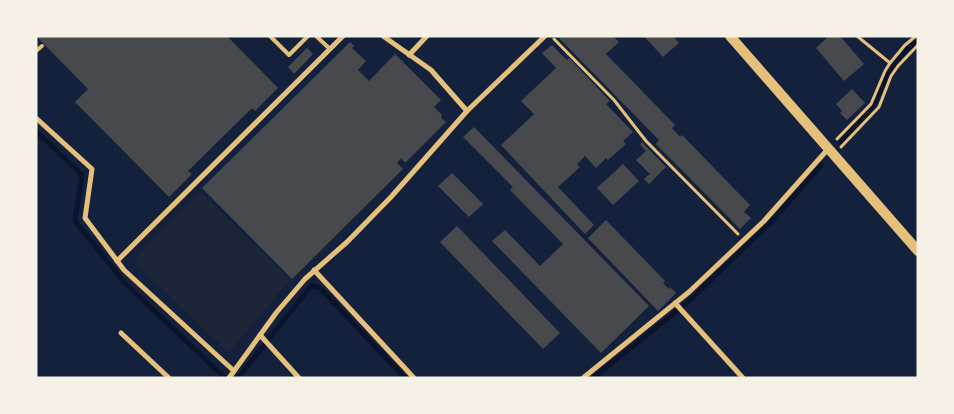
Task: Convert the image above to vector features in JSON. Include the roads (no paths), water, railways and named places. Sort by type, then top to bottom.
[{"type":"main road","points":[[730,36],[918,251]]},
{"type":"street","points":[[117,260],[343,36]]},
{"type":"street","points":[[383,36],[431,70],[467,111]]},
{"type":"street","points":[[409,54],[427,36]]},
{"type":"street","points":[[229,377],[264,340],[276,313],[314,270],[347,242],[391,198],[467,111],[545,36]]},
{"type":"street","points":[[36,118],[92,169],[85,218],[124,270],[234,371]]},
{"type":"street","points":[[583,378],[678,307],[689,292],[764,222],[831,152]]},
{"type":"street","points":[[314,270],[414,378]]},
{"type":"street","points":[[678,307],[743,378]]},
{"type":"street","points":[[121,333],[169,378]]},
{"type":"street","points":[[264,340],[299,378]]},
{"type":"lane","points":[[270,36],[289,55],[308,36]]},
{"type":"lane","points":[[316,36],[330,49]]},
{"type":"lane","points":[[37,51],[42,46]]},
{"type":"waterway","points":[[841,142],[871,111],[889,72],[906,50],[918,40]]},
{"type":"waterway","points":[[36,131],[82,175],[75,221],[125,283],[225,378]]},
{"type":"waterway","points":[[593,378],[687,303],[772,221],[821,165]]},
{"type":"waterway","points":[[238,378],[311,286],[321,289],[405,378]]}]
